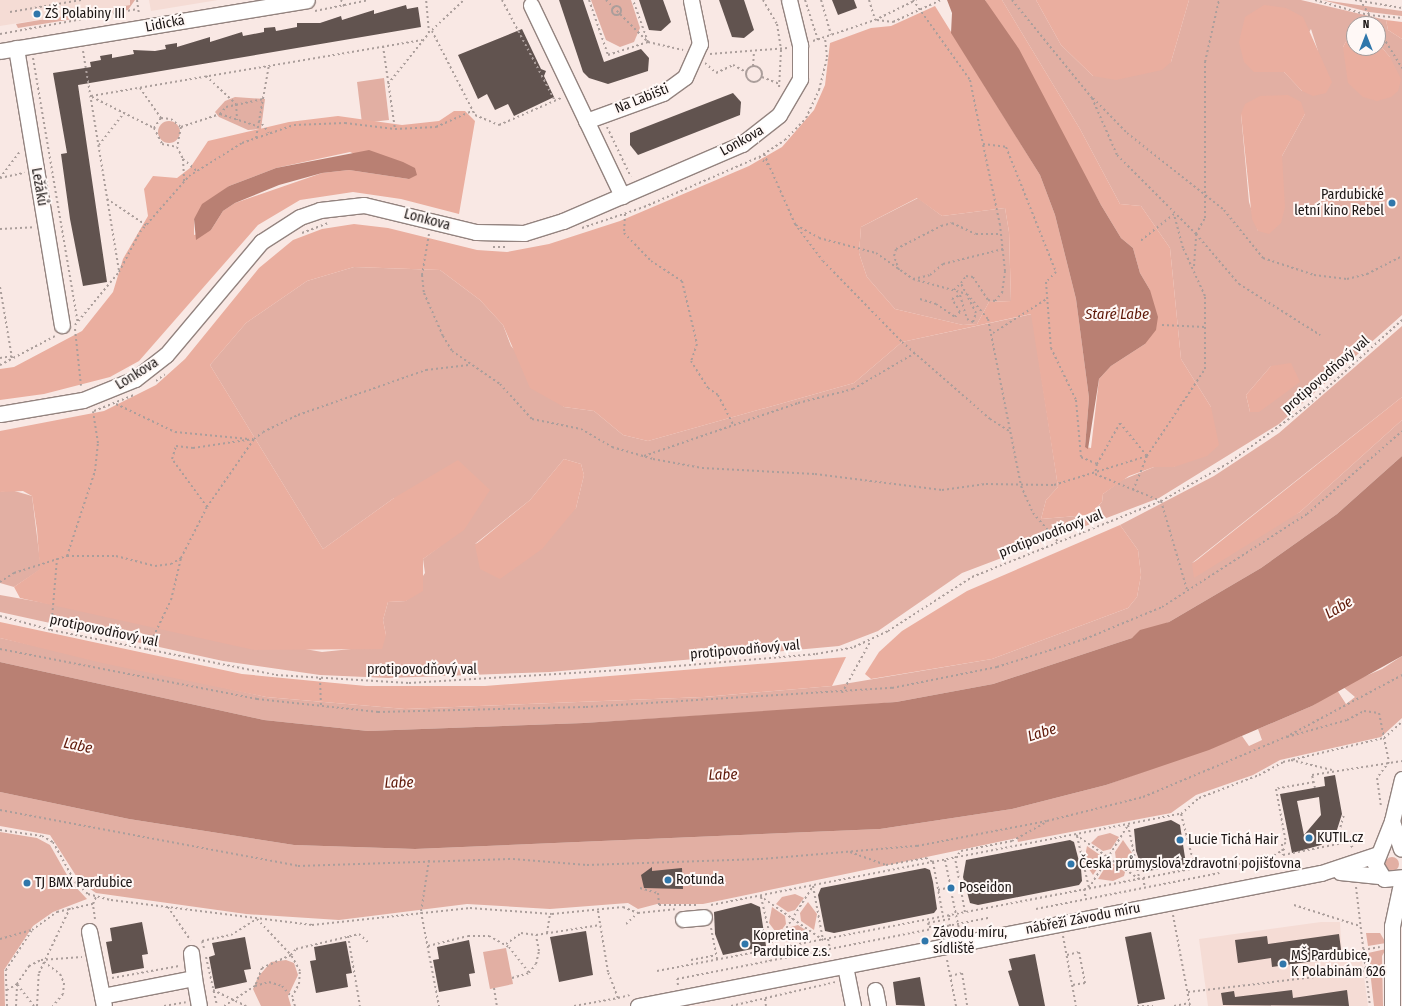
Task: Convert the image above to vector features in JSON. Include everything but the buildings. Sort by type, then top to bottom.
[{"type":"street","name":"Lidická","points":[[0,51],[307,0]]},
{"type":"street","name":"Na Labišti","points":[[586,121],[663,93],[685,77],[700,44],[691,0]]},
{"type":"street","name":"Lonkova","points":[[0,414],[85,406],[151,368],[178,341],[261,242],[300,217],[320,210],[364,206],[468,231],[507,234],[541,229],[619,190],[742,144],[779,115],[795,91],[802,65],[789,0]]},
{"type":"street","points":[[531,5],[619,190]]},
{"type":"street","name":"Ležáků","points":[[16,48],[46,226],[69,325]]},
{"type":"street","points":[[1395,935],[1380,876],[1374,864],[1379,853],[1387,817],[1402,779]]},
{"type":"street","points":[[1387,817],[1402,850]]},
{"type":"street","name":"nábřeží Závodu míru","points":[[638,1006],[1321,873],[1379,853],[1390,847],[1402,850]]},
{"type":"street","name":"nábřeží Závodu míru","points":[[1321,873],[1362,872],[1393,881],[1402,878]]},
{"type":"street","points":[[1392,1006],[1395,935],[1402,878]]},
{"type":"street","points":[[683,919],[704,915]]},
{"type":"street","points":[[89,931],[103,1001],[196,964],[199,1006]]},
{"type":"street","points":[[845,966],[853,1006]]},
{"type":"street","points":[[875,990],[878,1006]]},
{"type":"path","points":[[10,12],[81,0]]},
{"type":"path","points":[[0,34],[138,9],[137,0]]},
{"type":"path","points":[[341,0],[344,6]]},
{"type":"path","points":[[426,0],[429,33]]},
{"type":"path","points":[[388,84],[422,40],[464,0]]},
{"type":"path","points":[[432,31],[475,115],[499,125],[555,101],[502,0]]},
{"type":"path","points":[[589,0],[608,55],[648,42],[633,0]]},
{"type":"path","points":[[763,0],[776,24],[781,50],[778,95]]},
{"type":"path","points":[[805,0],[818,40]]},
{"type":"path","points":[[820,0],[831,36]]},
{"type":"path","points":[[869,0],[875,20]]},
{"type":"path","points":[[576,230],[625,214],[759,157],[786,140],[806,118],[823,74],[827,57],[825,38],[875,20],[914,0],[919,10],[970,80],[1001,234],[1005,271],[998,298],[991,302],[985,298],[970,276],[954,290]]},
{"type":"path","points":[[875,20],[893,22],[941,0]]},
{"type":"path","points":[[1012,0],[1092,98],[1127,133],[1206,194],[1263,258],[1283,267],[1346,279],[1367,274],[1402,256]]},
{"type":"path","points":[[1194,267],[1196,234],[1205,218],[1206,194],[1202,117],[1205,62],[1219,0]]},
{"type":"path","points":[[1315,0],[1368,15],[1402,18]]},
{"type":"path","points":[[1355,0],[1402,8]]},
{"type":"path","points":[[1361,1],[1368,15]]},
{"type":"path","points":[[613,7],[619,8],[619,14],[612,13],[613,7]]},
{"type":"path","points":[[91,96],[422,40]]},
{"type":"path","points":[[1386,42],[1402,68]]},
{"type":"path","points":[[383,46],[395,129]]},
{"type":"path","points":[[82,51],[91,96],[119,272],[146,226],[184,181],[197,171],[256,138],[294,125],[344,123],[395,129],[436,127],[472,110]]},
{"type":"path","points":[[746,72],[753,66],[754,51]]},
{"type":"path","points":[[33,57],[78,323]]},
{"type":"path","points":[[703,61],[716,73],[733,65],[746,72],[750,82],[762,77],[779,84]]},
{"type":"path","points":[[256,138],[270,65]]},
{"type":"path","points":[[753,66],[760,68],[762,77]]},
{"type":"path","points":[[206,76],[236,104],[237,120]]},
{"type":"path","points":[[140,88],[161,118]]},
{"type":"path","points":[[91,96],[154,128],[162,144],[177,147]]},
{"type":"path","points":[[1092,98],[1118,155],[1174,214],[1196,234],[1239,284],[1320,335]]},
{"type":"path","points":[[181,127],[220,114],[236,104],[263,99]]},
{"type":"path","points":[[99,146],[124,113]]},
{"type":"path","points":[[220,114],[258,126]]},
{"type":"path","points":[[601,116],[632,178]]},
{"type":"path","points":[[161,118],[171,118],[181,127]]},
{"type":"path","points":[[154,128],[161,118]]},
{"type":"path","points":[[259,120],[270,134]]},
{"type":"path","points":[[181,127],[177,147],[183,159],[197,171]]},
{"type":"path","points":[[983,144],[1006,147],[1056,272],[1046,282],[1051,348],[1076,400],[1081,457],[1097,464]]},
{"type":"path","points":[[0,178],[24,145]]},
{"type":"path","points":[[764,154],[795,224],[823,261],[915,353],[990,419],[1010,432]]},
{"type":"path","points":[[759,157],[770,168]]},
{"type":"path","points":[[183,159],[184,181]]},
{"type":"path","points":[[619,190],[632,178],[638,176]]},
{"type":"path","points":[[107,199],[146,226]]},
{"type":"path","points":[[625,214],[624,233],[651,261],[682,281],[697,344],[691,361],[708,388],[718,396],[733,424]]},
{"type":"path","points":[[1139,242],[1174,214]]},
{"type":"path","points":[[1133,491],[1147,456],[1201,379],[1204,369],[1205,296],[1194,267],[1183,248],[1174,214]]},
{"type":"path","points":[[299,234],[332,222]]},
{"type":"path","points":[[899,271],[894,256],[896,249],[941,226],[952,223],[976,234],[1001,234]]},
{"type":"path","points":[[795,224],[819,238],[876,253],[899,271],[913,279],[968,294]]},
{"type":"path","points":[[0,229],[61,226]]},
{"type":"path","points":[[422,231],[437,235]]},
{"type":"path","points":[[429,233],[422,275],[424,293],[452,351],[469,365],[500,384],[532,419],[581,429],[612,447],[642,456],[702,468],[815,474],[942,490],[986,484],[1021,486],[1054,485],[1095,474],[1147,456]]},
{"type":"path","points":[[487,246],[514,247]]},
{"type":"path","points":[[913,279],[930,275],[943,264],[1003,249]]},
{"type":"path","points":[[961,283],[968,294],[982,310],[993,333],[1021,486],[1033,513],[1058,542]]},
{"type":"path","points":[[0,287],[12,357],[0,358]]},
{"type":"path","points":[[920,299],[936,304],[950,316],[958,316],[960,312],[952,299],[960,295],[967,319],[972,322],[977,317],[968,294]]},
{"type":"path","points":[[993,333],[1048,298]]},
{"type":"path","name":"protipovodňový val","points":[[0,616],[51,630],[276,675],[409,683],[517,678],[816,654],[871,641],[972,577],[1161,501],[1276,431],[1402,320]]},
{"type":"path","points":[[69,325],[85,406],[94,411],[116,404],[141,392]]},
{"type":"path","points":[[1162,325],[1205,327]]},
{"type":"path","points":[[642,456],[733,424],[853,389],[915,353]]},
{"type":"path","points":[[207,507],[172,458],[176,446],[193,448],[254,439],[298,415],[426,370],[469,365]]},
{"type":"path","points":[[152,384],[167,372]]},
{"type":"path","points":[[116,404],[175,432],[254,439]]},
{"type":"path","points":[[85,406],[94,411]]},
{"type":"path","points":[[67,556],[95,471],[98,443],[94,411]]},
{"type":"path","points":[[1095,474],[1097,464],[1120,424],[1147,456]]},
{"type":"path","points":[[0,649],[257,699],[378,712],[469,712],[842,693],[892,688],[997,667],[1085,639],[1162,607],[1307,514],[1402,431]]},
{"type":"path","points":[[147,650],[171,600],[181,558],[207,507],[254,439]]},
{"type":"path","points":[[1095,474],[1133,491],[1161,501],[1188,590]]},
{"type":"path","points":[[0,582],[57,558],[67,556],[116,556],[154,566],[181,558]]},
{"type":"path","points":[[51,630],[57,558]]},
{"type":"path","points":[[842,693],[871,641]]},
{"type":"path","points":[[1286,737],[1402,675]]},
{"type":"path","points":[[320,678],[321,706]]},
{"type":"path","points":[[0,810],[283,864],[376,866],[429,860],[513,859],[587,865],[761,860],[917,846],[1047,821],[1143,797],[1286,737],[1372,710],[1382,716],[1384,738],[1389,762],[1377,778],[1387,817]]},
{"type":"path","points":[[0,830],[42,836],[53,842],[76,882],[96,897],[257,919],[335,925],[421,912],[486,908],[550,914],[598,911],[622,907],[638,913],[704,915],[760,896],[1181,814],[1199,798],[1290,760],[1384,738],[1402,722]]},
{"type":"path","points":[[1290,760],[1333,771]]},
{"type":"path","points":[[1315,788],[1312,775],[1402,761]]},
{"type":"path","points":[[1314,782],[1276,789],[1286,843],[1282,844],[1284,855],[1348,842],[1359,854]]},
{"type":"path","points":[[1181,814],[1195,868]]},
{"type":"path","points":[[1341,843],[1339,832],[1344,815]]},
{"type":"path","points":[[955,858],[961,851],[1012,841],[1047,821]]},
{"type":"path","points":[[1090,888],[1128,825]]},
{"type":"path","points":[[1128,825],[1139,879]]},
{"type":"path","points":[[1076,835],[1139,879]]},
{"type":"path","points":[[1076,835],[1090,888]]},
{"type":"path","points":[[1239,864],[1270,858],[1286,848]]},
{"type":"path","points":[[850,852],[886,865],[926,858],[933,862]]},
{"type":"path","points":[[955,858],[966,912]]},
{"type":"path","points":[[429,860],[421,912],[439,1006]]},
{"type":"path","points":[[945,860],[950,884],[955,887]]},
{"type":"path","points":[[933,862],[943,916]]},
{"type":"path","points":[[658,972],[1217,864]]},
{"type":"path","points":[[1036,909],[1220,873]]},
{"type":"path","points":[[1143,878],[1145,888]]},
{"type":"path","points":[[1355,880],[1370,1006]]},
{"type":"path","points":[[938,890],[947,888],[950,884]]},
{"type":"path","points":[[773,949],[813,886]]},
{"type":"path","points":[[813,886],[823,940]]},
{"type":"path","points":[[951,891],[955,887],[960,886]]},
{"type":"path","points":[[640,888],[658,893],[659,905],[699,902],[717,960]]},
{"type":"path","points":[[947,888],[951,891],[958,924]]},
{"type":"path","points":[[1084,889],[1086,899]]},
{"type":"path","points":[[760,896],[823,940]]},
{"type":"path","points":[[760,896],[773,949]]},
{"type":"path","points":[[0,939],[32,930],[57,912],[93,904]]},
{"type":"path","points":[[1294,905],[1360,926]]},
{"type":"path","points":[[168,907],[186,938],[202,941],[231,935],[257,919]]},
{"type":"path","points":[[35,1006],[38,982],[44,962],[70,908]]},
{"type":"path","points":[[574,1006],[618,998],[608,972],[598,911]]},
{"type":"path","points":[[626,924],[638,913]]},
{"type":"path","points":[[547,933],[550,914]]},
{"type":"path","points":[[949,915],[950,919],[928,923],[929,927],[951,923],[951,926]]},
{"type":"path","points":[[1173,915],[1190,1004],[1174,1006]]},
{"type":"path","points":[[671,987],[678,985],[677,979],[989,918]]},
{"type":"path","points":[[257,919],[291,955],[298,965],[300,978],[292,997]]},
{"type":"path","points":[[506,944],[522,933],[536,935],[600,925]]},
{"type":"path","points":[[7,1006],[6,970],[32,930]]},
{"type":"path","points":[[255,986],[262,968],[291,955],[303,945],[359,934],[369,944]]},
{"type":"path","points":[[428,946],[483,935],[506,944],[529,973]]},
{"type":"path","points":[[512,978],[529,973],[538,958],[536,935]]},
{"type":"path","points":[[348,936],[360,1006]]},
{"type":"path","points":[[1063,936],[1076,1006]]},
{"type":"path","points":[[828,939],[830,949]]},
{"type":"path","points":[[202,941],[196,964],[213,990],[216,1006]]},
{"type":"path","points":[[768,950],[770,961]]},
{"type":"path","points":[[1067,955],[1079,952],[1085,983],[1072,985]]},
{"type":"path","points":[[7,990],[17,984],[29,966],[46,959],[94,955]]},
{"type":"path","points":[[691,960],[716,955]]},
{"type":"path","points":[[946,959],[956,1006]]},
{"type":"path","points":[[44,962],[60,974],[64,983],[63,994],[53,1006]]},
{"type":"path","points":[[111,978],[196,964]]},
{"type":"path","points":[[1188,992],[1366,971]]},
{"type":"path","points":[[950,976],[962,973],[967,1006]]},
{"type":"path","points":[[224,1006],[255,986],[276,983],[292,997],[295,1006]]},
{"type":"path","points":[[16,1006],[17,984]]},
{"type":"path","points":[[17,984],[35,1006]]},
{"type":"path","points":[[494,988],[497,1006]]},
{"type":"path","points":[[213,990],[246,1006]]},
{"type":"path","points":[[731,1006],[764,1000],[766,1006]]},
{"type":"path","points":[[1137,1006],[1153,1006]]},
{"type":"shaded area","name":"ZŠ Polabiny III","points":[[0,0],[130,0],[130,5],[0,26]]},
{"type":"shaded area","points":[[130,0],[135,0],[128,10],[18,28],[16,24],[130,5]]},
{"type":"shaded area","points":[[149,0],[218,0],[151,11]]},
{"type":"shaded area","points":[[591,0],[631,0],[640,28],[634,42],[620,47],[606,40]]},
{"type":"shaded area","points":[[985,0],[1002,0],[1080,129],[1120,204],[1141,206],[1170,248],[1181,359],[1211,407],[1219,445],[1207,456],[1174,467],[1154,467],[1129,476],[1103,494],[1102,502],[1089,515],[1041,519],[1046,500],[1058,487],[1031,314],[902,342],[854,383],[648,441],[623,435],[594,411],[564,407],[530,388],[503,325],[480,300],[440,270],[354,267],[307,281],[246,323],[210,365],[323,549],[394,498],[458,460],[490,490],[464,530],[423,559],[423,591],[406,601],[388,602],[383,620],[386,635],[382,649],[254,650],[20,598],[14,587],[40,569],[37,530],[32,496],[23,491],[0,492],[0,431],[104,411],[156,385],[185,359],[259,268],[293,240],[322,229],[354,224],[388,228],[477,250],[507,252],[549,244],[620,221],[749,166],[782,147],[814,110],[825,85],[830,43],[871,28],[891,26],[935,6],[1040,175],[1055,215],[1076,299],[1089,398],[1085,447],[1091,448],[1099,379],[1111,366],[1145,344],[1150,290],[1140,273],[1133,248],[1121,238]],"holes":[[[917,198],[942,216],[1005,208],[1009,232],[1011,301],[989,302],[977,324],[963,325],[895,309],[867,277],[859,253],[861,227]]]},
{"type":"shaded area","points":[[1002,0],[1036,0],[1061,45],[1093,76],[1171,62],[1189,0],[1301,0],[1369,16],[1346,16],[1346,41],[1343,47],[1346,48],[1346,56],[1390,57],[1386,52],[1386,20],[1388,30],[1402,39],[1402,315],[1279,424],[1159,498],[962,573],[878,631],[839,646],[550,672],[388,678],[320,675],[223,661],[0,612],[0,595],[322,652],[351,649],[386,635],[383,620],[388,602],[406,601],[425,573],[423,559],[439,547],[394,498],[323,549],[210,365],[246,323],[307,281],[354,267],[440,270],[480,300],[503,325],[511,346],[564,407],[594,411],[623,435],[648,441],[854,383],[902,342],[1032,314],[1058,487],[1046,500],[1041,519],[1089,515],[1102,502],[1103,494],[1122,480],[1154,467],[1174,467],[1211,407],[1181,359],[1170,248],[1141,206],[1120,204],[1080,129]],"holes":[[[1311,29],[1318,51],[1302,91],[1284,72]],[[1241,114],[1305,114],[1282,156],[1258,231],[1249,202]],[[1271,366],[1250,412],[1246,395]],[[564,459],[581,464],[584,475],[576,508],[475,544],[530,500]]]},
{"type":"shaded area","points":[[1036,0],[1189,0],[1171,62],[1162,70],[1116,80],[1093,76],[1061,45]]},
{"type":"shaded area","points":[[1322,0],[1402,11],[1402,16],[1369,12]]},
{"type":"shaded area","points":[[1264,5],[1286,8],[1303,17],[1332,82],[1326,93],[1313,96],[1302,91],[1284,72],[1254,72],[1244,62],[1239,42],[1245,17]]},
{"type":"shaded area","points":[[1386,20],[1402,22],[1402,39],[1388,30]]},
{"type":"shaded area","points":[[1346,41],[1346,56],[1386,56],[1386,52],[1401,79],[1398,91],[1391,97],[1377,101],[1363,97],[1348,83],[1343,47]]},
{"type":"shaded area","points":[[384,78],[389,120],[362,123],[357,82]]},
{"type":"shaded area","points":[[1288,95],[1301,102],[1305,114],[1282,156],[1285,207],[1281,223],[1269,234],[1258,231],[1252,219],[1241,114],[1245,104],[1260,96]]},
{"type":"shaded area","points":[[235,97],[265,99],[261,129],[248,130],[219,117],[215,112],[225,101]]},
{"type":"shaded area","points":[[454,111],[465,111],[475,121],[459,214],[401,199],[353,192],[300,200],[258,225],[139,361],[110,377],[44,394],[0,400],[0,369],[14,367],[82,331],[113,292],[123,259],[148,216],[144,189],[153,176],[177,178],[190,168],[208,141],[289,122],[338,116],[402,125],[439,121]],"holes":[[[350,152],[409,179],[349,170],[322,173],[235,203],[223,211],[211,230],[194,235],[194,219],[229,186],[276,168]]]},
{"type":"shaded area","points":[[169,121],[177,124],[180,132],[177,140],[169,143],[161,140],[158,132],[161,124]]},
{"type":"shaded area","points":[[918,198],[942,216],[1005,208],[1009,232],[1011,301],[989,302],[977,324],[963,325],[895,309],[867,277],[859,253],[861,227]]},
{"type":"shaded area","points":[[1402,326],[1402,397],[1192,563],[1300,512],[1402,420],[1402,456],[1337,514],[1261,568],[1169,622],[1132,638],[993,684],[896,702],[838,707],[584,723],[368,731],[264,720],[0,662],[0,638],[266,697],[405,709],[704,697],[832,686],[992,659],[1128,608],[1137,597],[1141,575],[1138,550],[1120,525],[1214,476],[1279,433]]},
{"type":"shaded area","points":[[1291,363],[1300,382],[1259,412],[1250,412],[1246,395],[1271,366]]},
{"type":"shaded area","points":[[1402,397],[1402,420],[1300,512],[1194,578],[1192,564]]},
{"type":"shaded area","points":[[564,459],[581,464],[584,475],[576,508],[542,549],[500,579],[480,569],[475,545],[530,500]]},
{"type":"shaded area","points":[[11,490],[32,496],[41,569],[14,587],[0,583],[0,492]]},
{"type":"shaded area","points":[[1120,525],[1138,550],[1141,575],[1137,597],[1128,608],[992,659],[871,679],[865,674],[879,652],[902,631],[967,591]]},
{"type":"shaded area","points":[[0,622],[242,674],[366,686],[485,686],[846,657],[832,686],[704,697],[405,709],[266,697],[102,663],[0,638]]},
{"type":"shaded area","points":[[1402,656],[1402,718],[1381,737],[1280,760],[1253,775],[1196,795],[1171,813],[1018,842],[1017,838],[703,904],[657,904],[638,909],[628,903],[550,909],[467,904],[339,920],[246,914],[96,893],[80,882],[50,835],[0,826],[0,792],[129,819],[294,845],[415,849],[880,829],[1012,809],[1106,785],[1242,736],[1249,746],[1262,740],[1258,729],[1312,706],[1337,690],[1346,704],[1355,697],[1342,686],[1382,669]]},
{"type":"shaded area","name":"TJ BMX Pardubice","points":[[0,832],[37,838],[50,845],[71,882],[87,899],[53,912],[33,926],[4,970],[5,1006],[0,1006]]},
{"type":"shaded area","points":[[1110,833],[1119,837],[1111,849],[1103,851],[1091,843],[1098,836]]},
{"type":"shaded area","points":[[1123,840],[1132,853],[1129,868],[1116,860],[1115,852]]},
{"type":"shaded area","points":[[1087,846],[1100,855],[1101,863],[1093,875],[1084,862]]},
{"type":"shaded area","points":[[1389,857],[1395,857],[1399,861],[1399,867],[1395,871],[1389,871],[1385,867],[1385,861]]},
{"type":"shaded area","points":[[1114,864],[1125,872],[1124,876],[1113,881],[1098,879],[1106,866]]},
{"type":"shaded area","points":[[795,894],[804,898],[795,910],[788,912],[776,904],[782,897]]},
{"type":"shaded area","points":[[808,902],[817,914],[814,930],[801,921],[800,913]]},
{"type":"shaded area","points":[[772,907],[785,916],[786,924],[778,935],[769,923]]},
{"type":"shaded area","name":"MŠ Pardubice, K Polabinám 626","points":[[1321,922],[1340,922],[1342,957],[1361,954],[1368,1006],[1208,1006],[1199,939]]},
{"type":"shaded area","points":[[798,925],[810,933],[808,937],[797,942],[783,941],[791,927]]},
{"type":"shaded area","points":[[1366,933],[1380,933],[1386,943],[1368,946]]},
{"type":"shaded area","points":[[506,948],[513,984],[490,989],[483,952]]},
{"type":"shaded area","points":[[1386,949],[1382,956],[1383,1006],[1374,1006],[1368,953]]},
{"type":"shaded area","points":[[286,960],[294,963],[298,975],[288,996],[291,1006],[261,1006],[253,989],[258,977],[271,962]]},
{"type":"water","name":"Staré Labe","points":[[947,0],[985,0],[1019,49],[1101,205],[1121,238],[1133,248],[1140,273],[1150,290],[1158,317],[1156,330],[1145,344],[1111,366],[1099,379],[1088,449],[1085,447],[1089,398],[1076,299],[1055,215],[1040,175],[951,33],[952,13]]},
{"type":"water","points":[[369,150],[403,162],[415,168],[417,175],[409,179],[349,170],[322,173],[279,185],[235,203],[223,211],[211,230],[196,240],[194,219],[202,204],[229,186],[276,168]]},
{"type":"water","name":"Labe","points":[[1402,456],[1402,656],[1312,706],[1209,750],[1106,785],[1012,809],[880,829],[415,849],[294,845],[129,819],[0,792],[0,662],[264,720],[368,731],[584,723],[896,702],[993,684],[1132,638],[1140,630],[1169,622],[1261,568],[1337,514]]},
{"type":"place","name":"ZŠ Polabiny III","points":[[37,14]]},
{"type":"place","name":"Pardubické letní kino Rebel","points":[[1392,203]]},
{"type":"place","name":"KUTIL.cz","points":[[1309,838]]},
{"type":"place","name":"Lucie Tichá Hair","points":[[1180,840]]},
{"type":"place","name":"Česká průmyslová zdravotní pojišťovna","points":[[1071,864]]},
{"type":"place","name":"Rotunda","points":[[668,880]]},
{"type":"place","name":"TJ BMX Pardubice","points":[[27,883]]},
{"type":"place","name":"Poseidon","points":[[951,888]]},
{"type":"place","name":"Závodu míru, sídliště","points":[[925,941]]},
{"type":"place","name":"Kopretina Pardubice z.s.","points":[[745,944]]},
{"type":"place","name":"MŠ Pardubice, K Polabinám 626","points":[[1283,964]]}]
